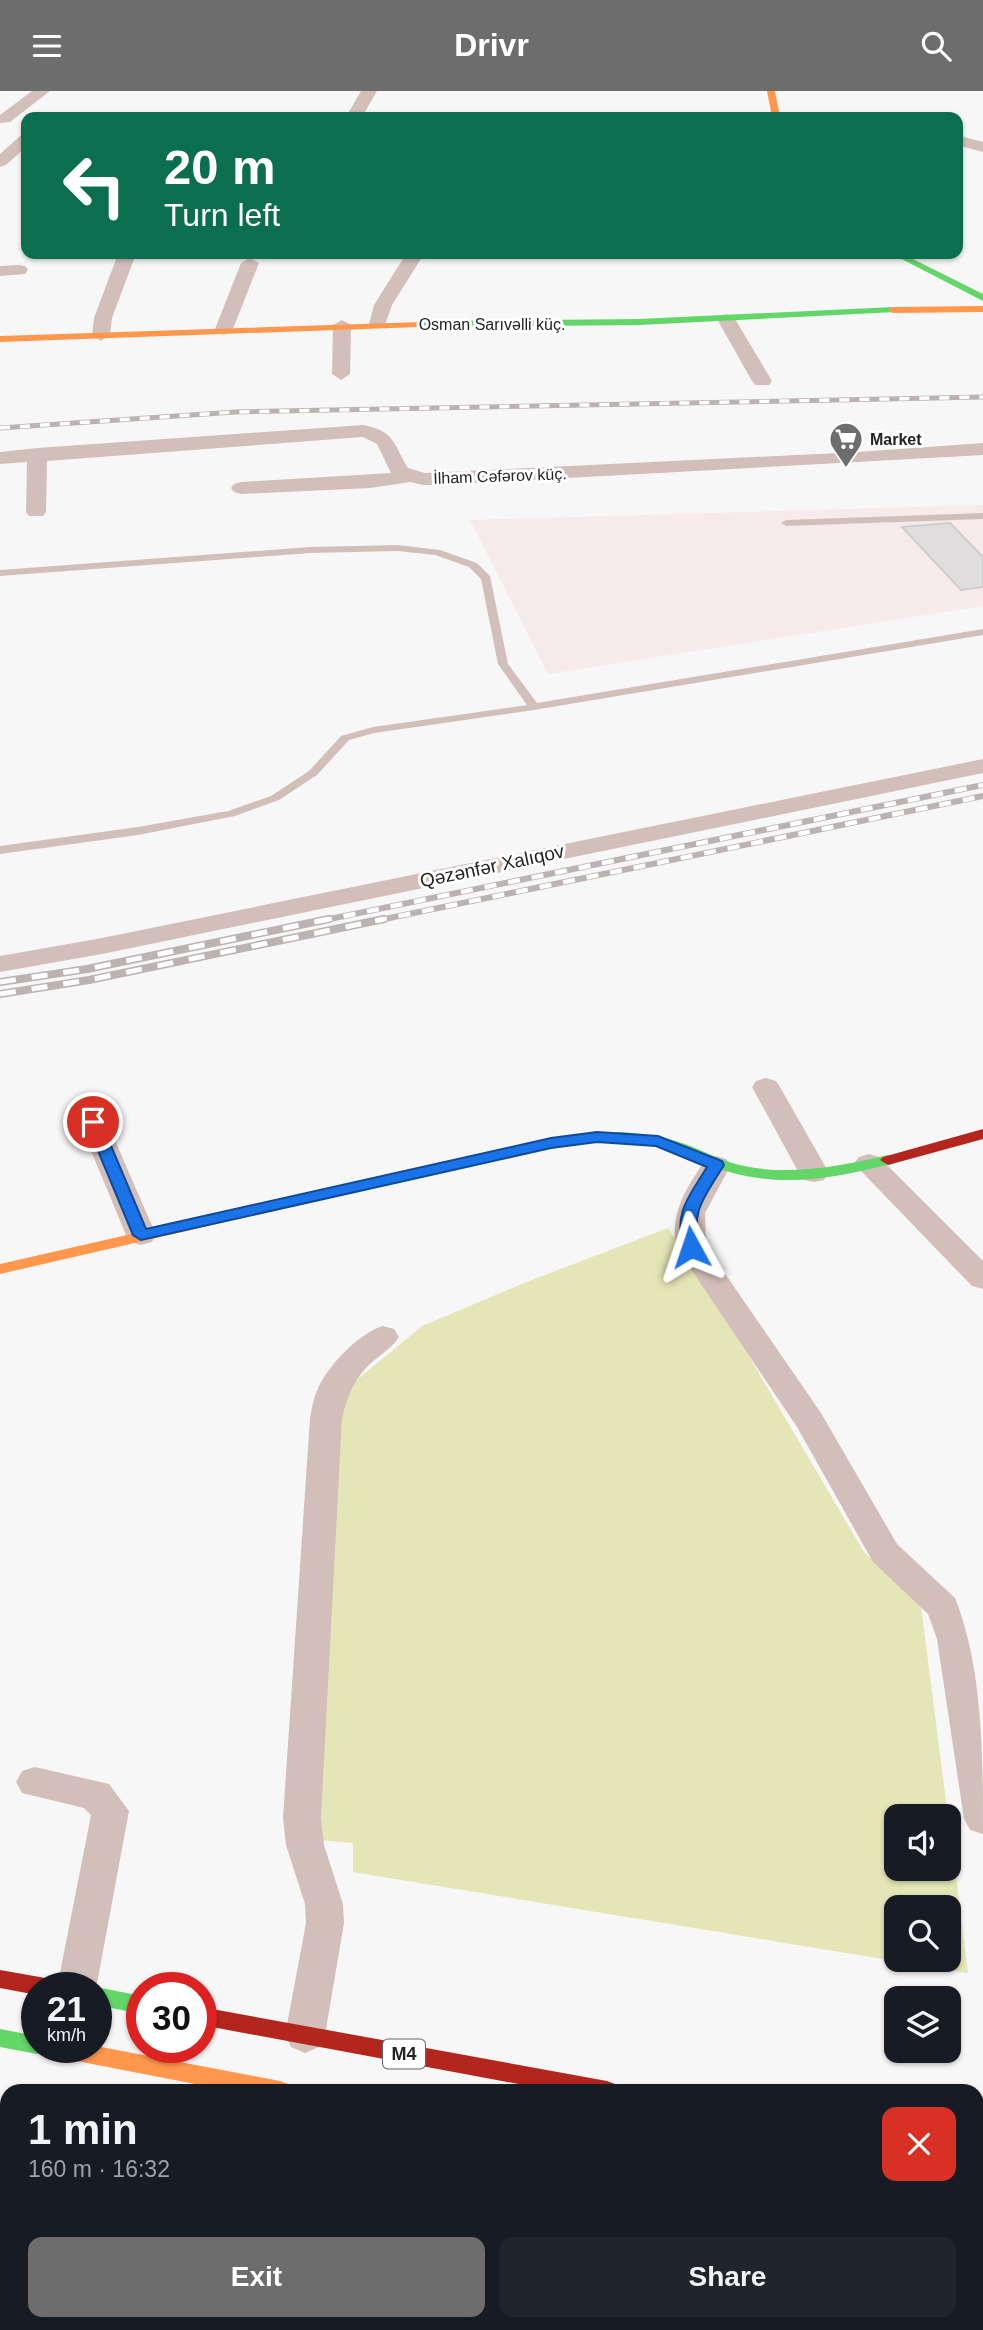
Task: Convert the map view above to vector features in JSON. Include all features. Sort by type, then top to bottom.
[{"type":"main road","points":[[771,91],[775,112]]},
{"type":"main road","points":[[906,259],[983,298]]},
{"type":"main road","name":"Osman Sarıvəlli küç.","points":[[0,339],[342,325],[639,323],[897,310],[983,309]]},
{"type":"main road","points":[[0,1269],[551,1143],[597,1137],[658,1141],[716,1165],[752,1173],[814,1173],[869,1163],[983,1134]]},
{"type":"main road","points":[[0,1979],[21,1983]]},
{"type":"main road","name":"M4","points":[[217,2019],[569,2084]]},
{"type":"main road","points":[[0,2038],[21,2042]]},
{"type":"main road","points":[[112,2059],[244,2084]]},
{"type":"street","points":[[2,119],[42,91]]},
{"type":"street","points":[[357,112],[369,91]]},
{"type":"street","points":[[2,119],[21,122]]},
{"type":"street","points":[[963,140],[983,128]]},
{"type":"street","points":[[963,141],[983,147]]},
{"type":"street","points":[[0,162],[21,143]]},
{"type":"street","points":[[101,335],[103,318],[125,259]]},
{"type":"street","points":[[378,324],[383,305],[412,259]]},
{"type":"street","points":[[224,329],[250,263]]},
{"type":"street","points":[[0,271],[19,270]]},
{"type":"street","points":[[726,319],[762,381]]},
{"type":"street","points":[[341,373],[342,325]]},
{"type":"street","name":"İlham Cəfərov küç.","points":[[0,458],[363,431],[377,433],[385,439],[397,467],[408,476],[442,479],[983,449]]},
{"type":"street","points":[[36,512],[37,454]]},
{"type":"street","points":[[241,488],[370,482],[408,476]]},
{"type":"street","name":"Qəzənfər Xalıqov","points":[[0,964],[102,946],[983,765]]},
{"type":"street","points":[[766,1087],[814,1173]]},
{"type":"street","points":[[93,1122],[141,1235]]},
{"type":"street","points":[[869,1163],[983,1279]]},
{"type":"street","points":[[716,1165],[688,1211],[687,1228],[691,1247],[810,1421],[885,1553],[943,1607],[954,1639],[983,1819]]},
{"type":"street","points":[[305,2035],[325,1923],[324,1904],[305,1845],[302,1818],[307,1781],[326,1418],[333,1390],[355,1360],[383,1338]]},
{"type":"street","points":[[35,1782],[96,1795],[110,1811],[80,1972]]},
{"type":"lane","points":[[786,523],[983,516]]},
{"type":"lane","points":[[0,573],[310,550],[398,548],[436,552],[473,565],[486,578],[503,664],[534,707]]},
{"type":"lane","points":[[0,850],[138,831],[231,814],[275,798],[313,773],[345,738],[373,730],[534,707],[983,632]]},
{"type":"shaded area","points":[[983,505],[983,606],[548,674],[470,520]]},
{"type":"green space","points":[[668,1228],[730,1324],[864,1552],[921,1606],[946,1804],[884,1804],[884,1881],[957,1881],[958,1895],[884,1895],[884,1959],[353,1872],[353,1843],[317,1840],[342,1416],[352,1384],[422,1326],[529,1281]]},
{"type":"green space","points":[[961,1916],[968,1973],[961,1972]]},
{"type":"building","points":[[950,523],[983,557],[983,587],[961,590],[902,527]]},
{"type":"railway","points":[[0,428],[235,412],[983,397]]},
{"type":"railway","points":[[320,921],[983,785]]},
{"type":"railway","points":[[375,921],[983,796]]},
{"type":"railway","points":[[0,982],[87,969],[329,919]]},
{"type":"railway","points":[[0,994],[89,980],[384,919]]},
{"type":"traffic: fast","points":[[906,259],[983,298]]},
{"type":"traffic: fast","points":[[419,324],[639,322],[893,310]]},
{"type":"traffic: fast","points":[[529,1148],[583,1138],[638,1138],[673,1145],[734,1169],[772,1175],[822,1173],[888,1160]]},
{"type":"traffic: fast","points":[[112,1999],[126,2002]]},
{"type":"traffic: fast","points":[[0,2038],[21,2042]]},
{"type":"traffic: slow","points":[[771,91],[775,112]]},
{"type":"traffic: slow","points":[[893,310],[983,309]]},
{"type":"traffic: slow","points":[[0,339],[419,324]]},
{"type":"traffic: slow","points":[[0,1269],[529,1148]]},
{"type":"traffic: slow","points":[[112,2059],[244,2084]]},
{"type":"traffic: jam","points":[[888,1160],[983,1134]]},
{"type":"traffic: jam","points":[[0,1979],[21,1983]]},
{"type":"traffic: jam","points":[[217,2019],[569,2084]]},
{"type":"place","name":"Market","points":[[846,469]]},
{"type":"route","points":[[93,1122],[141,1235],[551,1143],[597,1137],[658,1141],[716,1165],[688,1211],[687,1228],[691,1247]]}]
